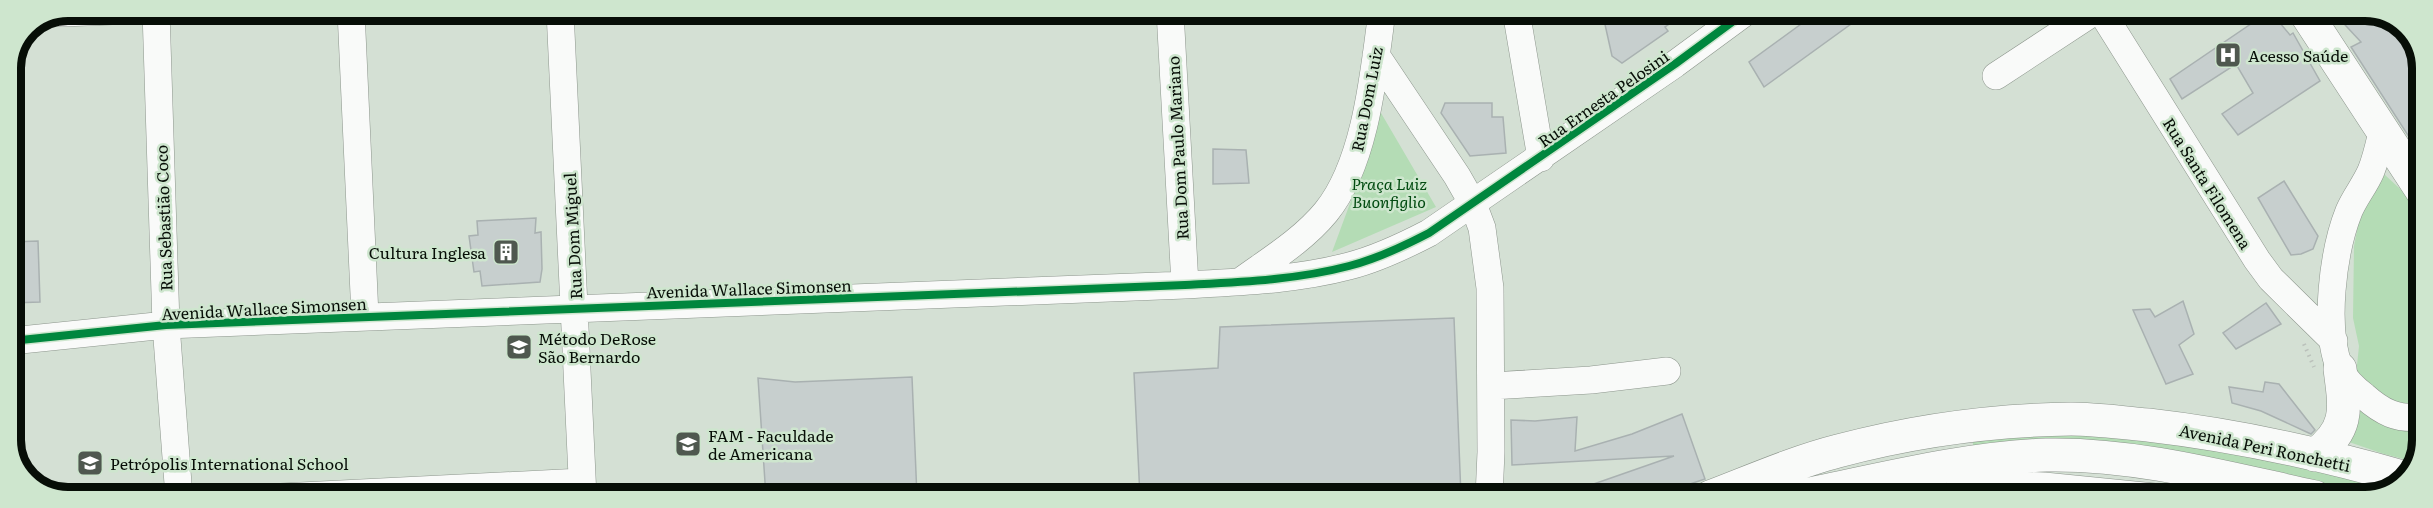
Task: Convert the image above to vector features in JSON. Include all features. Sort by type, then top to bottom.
[{"type":"main road","points":[[2311,21],[2412,176]]},
{"type":"main road","points":[[2315,455],[2332,440],[2343,420],[2337,355]]},
{"type":"main road","name":"Avenida Peri Ronchetti","points":[[1738,487],[1837,451],[1944,430],[2027,421],[2103,420],[2224,435],[2396,475]]},
{"type":"main road","points":[[1928,487],[1955,485],[2046,455],[2112,459],[2267,487]]},
{"type":"street","name":"Rua Sebastião Coco","points":[[156,21],[166,325],[178,487]]},
{"type":"street","points":[[351,21],[365,316]]},
{"type":"street","name":"Rua Dom Miguel","points":[[561,21],[582,487]]},
{"type":"street","name":"Rua Dom Paulo Mariano","points":[[1171,21],[1185,285]]},
{"type":"street","name":"Rua Dom Luiz","points":[[1240,282],[1312,227],[1340,193],[1353,164],[1377,55],[1381,21]]},
{"type":"street","points":[[1518,21],[1541,158]]},
{"type":"street","name":"Rua Ernesta Pelosini","points":[[1473,204],[1733,21]]},
{"type":"street","points":[[1996,76],[2080,21]]},
{"type":"street","name":"Rua Santa Filomena","points":[[2107,21],[2257,260],[2337,355],[2351,384],[2383,411],[2398,417],[2412,417]]},
{"type":"street","points":[[1377,55],[1457,176],[1473,204],[1482,228],[1487,254],[1491,386],[1489,487]]},
{"type":"street","points":[[2337,355],[2332,291],[2339,243],[2349,211],[2373,165],[2382,132]]},
{"type":"street","name":"Avenida Wallace Simonsen","points":[[21,340],[166,325],[1240,282],[1299,276],[1350,266],[1394,250],[1429,233],[1473,204]]},
{"type":"street","points":[[1491,386],[1591,380],[1667,371]]},
{"type":"street","points":[[1944,430],[1955,485],[2054,487]]},
{"type":"street","points":[[1491,452],[1500,487]]},
{"type":"green space","name":"Praça Luiz Buonfiglio","points":[[1374,101],[1436,207],[1332,252],[1359,179]]},
{"type":"green space","points":[[2385,175],[2412,202],[2412,440],[2408,460],[2349,442],[2359,346],[2353,318],[2354,246],[2361,210],[2373,177]]},
{"type":"green space","points":[[2027,432],[2143,435],[2321,472],[2376,486],[2310,487],[2135,450],[1973,452],[1973,438]]},
{"type":"building","points":[[1604,21],[1674,21],[1665,27],[1668,31],[1622,63],[1612,56]]},
{"type":"building","points":[[1805,21],[1855,21],[1764,87],[1749,62]]},
{"type":"building","points":[[2255,21],[2278,21],[2290,35],[2293,33],[2320,81],[2238,135],[2222,114],[2253,93],[2236,64],[2182,99],[2170,79]]},
{"type":"building","points":[[2341,21],[2374,22],[2389,27],[2406,44],[2412,65],[2412,142],[2351,47],[2361,42]]},
{"type":"building","points":[[1445,103],[1492,103],[1492,117],[1503,117],[1506,153],[1470,156],[1441,113]]},
{"type":"building","points":[[1213,149],[1246,150],[1249,183],[1213,184]]},
{"type":"building","points":[[2284,181],[2318,236],[2313,249],[2301,254],[2291,255],[2258,198]]},
{"type":"building","name":"Cultura Inglesa","points":[[536,218],[535,233],[541,232],[540,282],[482,286],[480,271],[474,272],[469,236],[478,235],[477,221]]},
{"type":"building","points":[[38,241],[40,302],[21,303],[21,242]]},
{"type":"building","points":[[2183,301],[2194,334],[2179,345],[2193,374],[2166,384],[2133,310],[2150,309],[2155,317]]},
{"type":"building","points":[[2266,303],[2281,324],[2236,349],[2223,333]]},
{"type":"building","points":[[1454,318],[1461,487],[1140,487],[1134,373],[1218,368],[1220,327]]},
{"type":"building","points":[[912,377],[917,487],[765,487],[758,378],[795,382]]},
{"type":"building","points":[[2265,382],[2279,384],[2315,430],[2311,434],[2261,411],[2232,403],[2229,387],[2263,392]]},
{"type":"building","points":[[1682,414],[1705,479],[1681,487],[1585,487],[1674,456],[1512,465],[1511,420],[1535,421],[1577,417],[1575,451],[1632,434]]},
{"type":"cycle path","points":[[21,340],[166,325],[1185,285],[1268,280],[1329,271],[1380,256],[1429,233],[1675,64],[1733,21]]},
{"type":"place","name":"Acesso Saúde","points":[[2228,55]]},
{"type":"place","name":"Cultura Inglesa","points":[[506,252]]},
{"type":"place","name":"Método DeRose São Bernardo","points":[[519,347]]},
{"type":"place","name":"FAM - Faculdade de Americana","points":[[688,444]]},
{"type":"place","name":"Petrópolis International School","points":[[90,463]]}]
